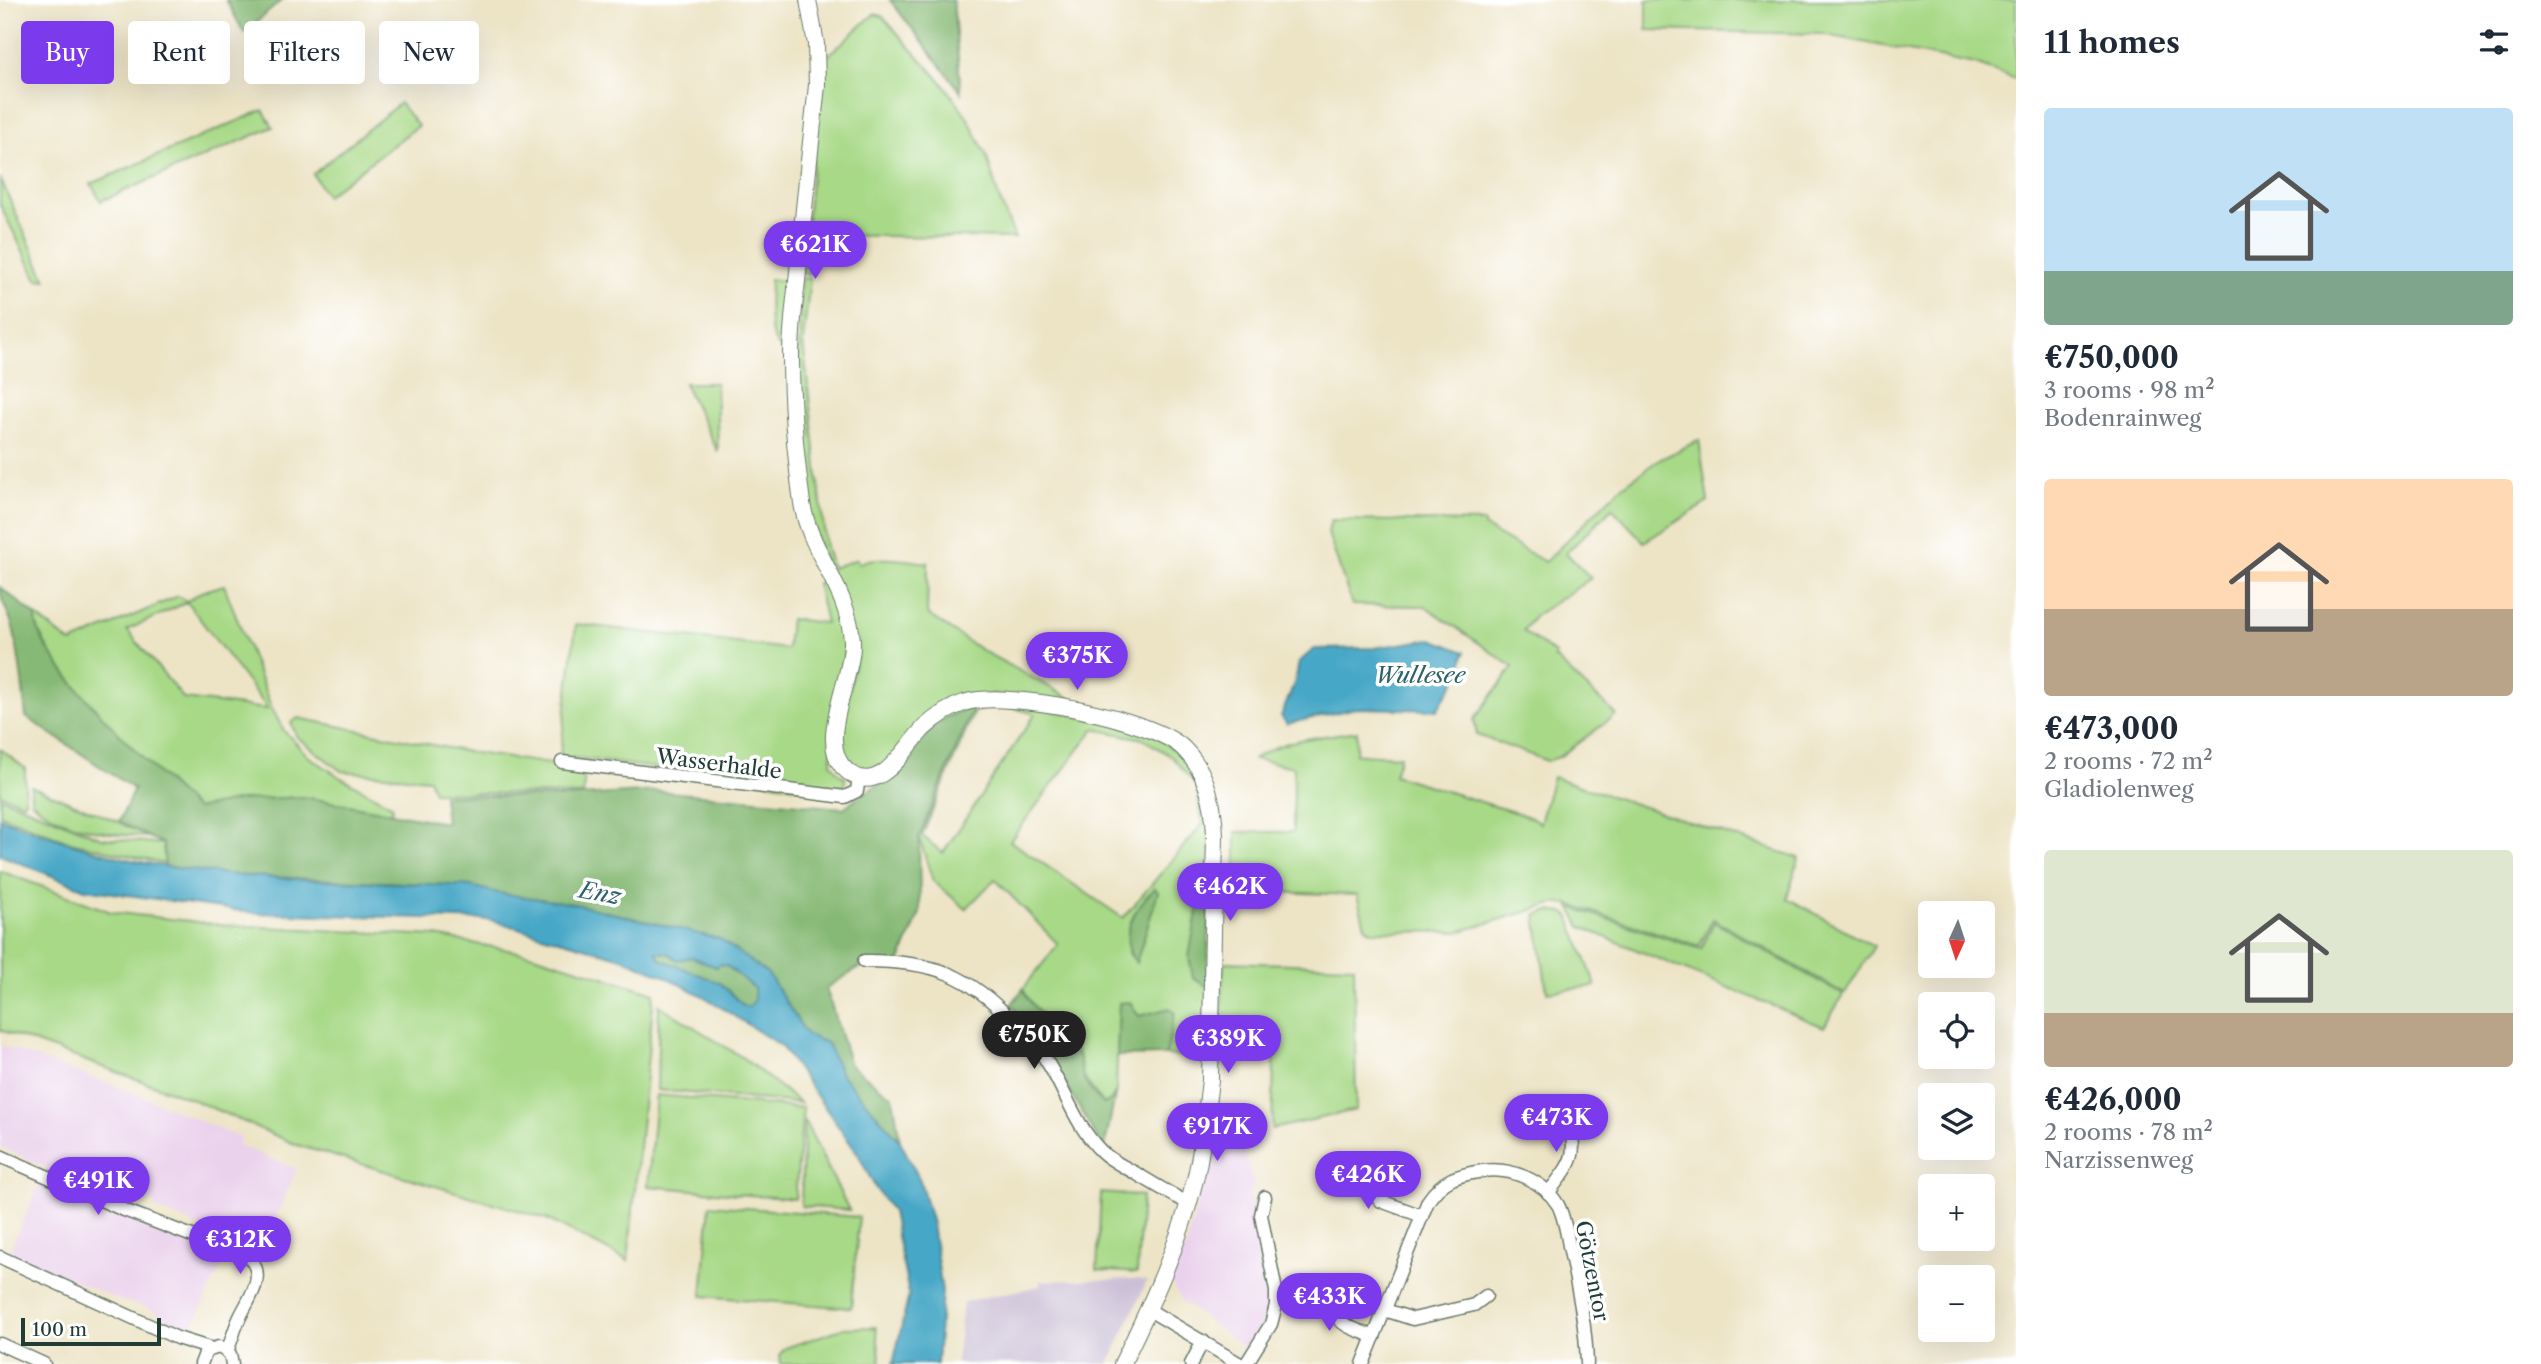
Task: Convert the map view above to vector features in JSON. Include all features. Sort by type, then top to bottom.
[{"type":"main road","points":[[808,0],[816,44],[817,85],[791,355],[803,507],[810,533],[843,600],[851,634],[851,658],[835,723],[834,748],[845,769],[859,777],[872,778],[884,774],[922,730],[949,709],[981,698],[1015,699],[1138,723],[1161,732],[1183,747],[1194,760],[1208,788],[1214,813],[1210,1080],[1195,1179],[1171,1257],[1122,1364]]},
{"type":"street","name":"Wasserhalde","points":[[562,762],[845,797],[857,791],[859,777]]},
{"type":"street","points":[[864,961],[924,965],[948,972],[977,987],[1001,1008],[1037,1047],[1049,1064],[1068,1105],[1100,1151],[1188,1203]]},
{"type":"street","points":[[1363,1364],[1428,1201],[1438,1187],[1452,1178],[1497,1169],[1525,1178],[1548,1193],[1574,1157],[1572,1135],[1566,1115]]},
{"type":"street","points":[[0,1156],[124,1210],[250,1258],[256,1265],[258,1275],[255,1287],[220,1357],[0,1257]]},
{"type":"street","points":[[1357,1160],[1369,1190],[1381,1201],[1422,1216]]},
{"type":"street","name":"Götzentor","points":[[1548,1193],[1562,1213],[1582,1309],[1587,1364]]},
{"type":"street","points":[[1246,1364],[1274,1317],[1276,1306],[1276,1291],[1261,1215],[1265,1197]]},
{"type":"street","points":[[1323,1288],[1332,1303],[1335,1315],[1343,1324],[1374,1337]]},
{"type":"street","points":[[1385,1310],[1413,1319],[1474,1306],[1486,1296]]},
{"type":"street","points":[[1149,1310],[1241,1364]]},
{"type":"street","points":[[1191,1364],[1203,1341]]},
{"type":"street","points":[[0,1344],[44,1364]]},
{"type":"shaded area","points":[[0,1045],[135,1093],[241,1138],[238,1145],[297,1169],[260,1253],[232,1243],[190,1331],[173,1324],[149,1308],[117,1299],[9,1252],[47,1168],[0,1147]],"holes":[[[99,1180],[155,1204],[154,1208],[214,1233],[208,1249],[172,1238],[90,1200]]]},
{"type":"shaded area","points":[[1213,1136],[1240,1136],[1255,1188],[1249,1190],[1271,1305],[1263,1325],[1246,1349],[1181,1300],[1171,1282],[1186,1246],[1209,1162]]},
{"type":"shaded area","points":[[1040,1281],[1147,1281],[1109,1364],[956,1364],[963,1302],[1040,1286]]},
{"type":"green space","points":[[226,0],[282,0],[258,21],[244,21],[244,33]]},
{"type":"green space","points":[[890,0],[953,0],[961,92]]},
{"type":"green space","points":[[1647,0],[2016,0],[2016,79],[1975,64],[1822,34],[1647,30]]},
{"type":"green space","points":[[874,14],[882,16],[945,86],[966,115],[986,154],[1015,238],[817,235],[810,274],[802,274],[822,61]]},
{"type":"green space","points":[[400,103],[418,126],[326,196],[313,174]]},
{"type":"green space","points":[[263,110],[273,127],[101,201],[91,184]]},
{"type":"green space","points":[[0,178],[46,280],[37,279],[0,205]]},
{"type":"green space","points":[[801,278],[810,279],[803,342],[826,547],[832,568],[857,559],[858,564],[873,559],[928,563],[927,614],[981,650],[1090,709],[992,694],[877,770],[867,771],[853,766],[843,754],[840,734],[856,656],[809,516],[797,394]]},
{"type":"green space","points":[[770,279],[786,281],[790,286],[788,351],[780,348],[771,331]]},
{"type":"green space","points":[[684,383],[716,383],[718,452]]},
{"type":"green space","points":[[1699,440],[1708,502],[1644,542],[1612,508],[1566,553],[1591,578],[1535,616],[1523,631],[1555,654],[1554,657],[1616,715],[1559,757],[1547,761],[1477,735],[1474,720],[1513,667],[1425,606],[1352,605],[1328,533],[1331,520],[1484,522],[1484,527],[1545,562],[1620,488],[1657,461]]},
{"type":"green space","points":[[823,575],[847,633],[831,763],[840,775],[845,777],[845,786],[833,788],[832,794],[768,782],[560,756],[576,624],[787,649],[790,619],[826,623],[817,583],[823,582]]},
{"type":"green space","points":[[224,585],[272,709],[284,731],[308,756],[393,806],[391,813],[304,797],[240,800],[196,809],[130,745],[76,687],[40,635],[36,616],[71,643],[178,596],[187,601],[201,592]],"holes":[[[187,602],[267,708],[184,699],[127,630]]]},
{"type":"green space","points":[[0,587],[36,616],[40,635],[55,659],[102,717],[196,809],[240,800],[304,797],[446,823],[443,795],[564,797],[657,791],[843,808],[883,781],[937,722],[974,705],[919,837],[920,913],[899,963],[869,962],[826,988],[850,1065],[893,1097],[900,1141],[841,1074],[827,1043],[807,1035],[768,974],[471,886],[228,875],[165,866],[163,844],[119,822],[134,789],[26,717],[12,623]]},
{"type":"green space","points":[[1024,704],[1154,734],[1189,762],[1209,808],[1209,896],[1201,895],[1208,987],[1205,1058],[1166,1055],[1174,1013],[1138,1016],[1119,1003],[1116,1091],[1111,1101],[1104,1104],[1082,1076],[1078,1054],[1051,1023],[1031,1007],[1023,989],[1058,944],[995,879],[966,909],[933,881],[919,837],[974,705]],"holes":[[[1011,707],[1035,714],[943,853],[922,836],[974,712],[986,708]],[[1094,729],[1143,739],[1172,757],[1196,785],[1203,824],[1123,918],[1010,841]],[[1158,892],[1136,962],[1128,952]]]},
{"type":"green space","points":[[298,718],[468,752],[585,769],[583,795],[434,792],[429,779],[341,771],[297,737],[291,723]]},
{"type":"green space","points":[[1357,731],[1356,754],[1400,756],[1394,775],[1533,818],[1540,823],[1553,777],[1799,858],[1787,898],[1874,946],[1845,994],[1713,919],[1699,946],[1568,904],[1553,904],[1458,932],[1371,931],[1365,926],[1357,895],[1244,891],[1236,884],[1236,832],[1293,832],[1294,767],[1254,759],[1289,742]]},
{"type":"green space","points":[[0,749],[25,768],[23,803],[0,794]]},
{"type":"green space","points":[[31,786],[149,837],[103,832],[56,818],[31,801]]},
{"type":"green space","points":[[0,797],[102,838],[163,844],[165,864],[71,842],[0,815]]},
{"type":"green space","points":[[0,871],[111,912],[223,925],[436,936],[534,955],[654,993],[628,1261],[547,1219],[297,1145],[189,1098],[0,1030]]},
{"type":"green space","points":[[1155,888],[1158,892],[1136,963],[1128,943],[1130,924],[1140,905]]},
{"type":"green space","points":[[1200,895],[1209,896],[1208,987],[1193,978],[1189,957]]},
{"type":"green space","points":[[1570,907],[1701,949],[1714,922],[1843,995],[1824,1027],[1581,927]]},
{"type":"green space","points":[[1550,911],[1563,912],[1569,916],[1596,986],[1547,992],[1536,915]]},
{"type":"green space","points":[[656,952],[668,953],[678,960],[691,957],[716,967],[720,964],[727,966],[754,988],[754,1001],[749,1008],[744,1006],[720,983],[660,959]]},
{"type":"green space","points":[[1224,962],[1354,966],[1356,1110],[1272,1129],[1275,1030],[1220,1035]]},
{"type":"green space","points":[[1023,989],[1034,1006],[1076,1052],[1083,1077],[1094,1094],[1104,1104],[1111,1101],[1116,1091],[1104,1150],[1036,1034],[1011,1005]]},
{"type":"green space","points":[[1130,1002],[1139,1016],[1170,1008],[1175,1013],[1166,1055],[1117,1056],[1119,1003]]},
{"type":"green space","points":[[659,1005],[743,1058],[800,1103],[657,1090]]},
{"type":"green space","points":[[656,1095],[803,1108],[795,1199],[648,1186]]},
{"type":"green space","points":[[804,1120],[849,1210],[801,1206]]},
{"type":"green space","points":[[1101,1193],[1142,1196],[1137,1273],[1097,1270]]},
{"type":"green space","points":[[710,1205],[859,1217],[851,1308],[702,1296]]},
{"type":"green space","points":[[876,1327],[881,1364],[781,1364],[780,1354],[785,1348],[844,1328]]},
{"type":"water","name":"Wullesee","points":[[1432,639],[1465,652],[1458,676],[1437,710],[1356,708],[1287,724],[1281,716],[1295,682],[1299,662],[1314,649],[1374,648]]},
{"type":"water","points":[[0,818],[83,847],[168,867],[281,878],[471,886],[498,893],[575,904],[720,939],[768,974],[807,1035],[827,1043],[841,1074],[900,1141],[920,1180],[932,1224],[942,1291],[937,1364],[893,1364],[909,1294],[892,1212],[858,1154],[781,1046],[703,996],[622,958],[490,920],[255,913],[85,889],[0,855]],"holes":[[[656,952],[668,953],[678,960],[692,957],[716,967],[720,964],[727,966],[754,988],[754,1001],[749,1007],[744,1006],[720,983],[660,959]]]},
{"type":"water label","name":"Enz","points":[[600,893]]}]
